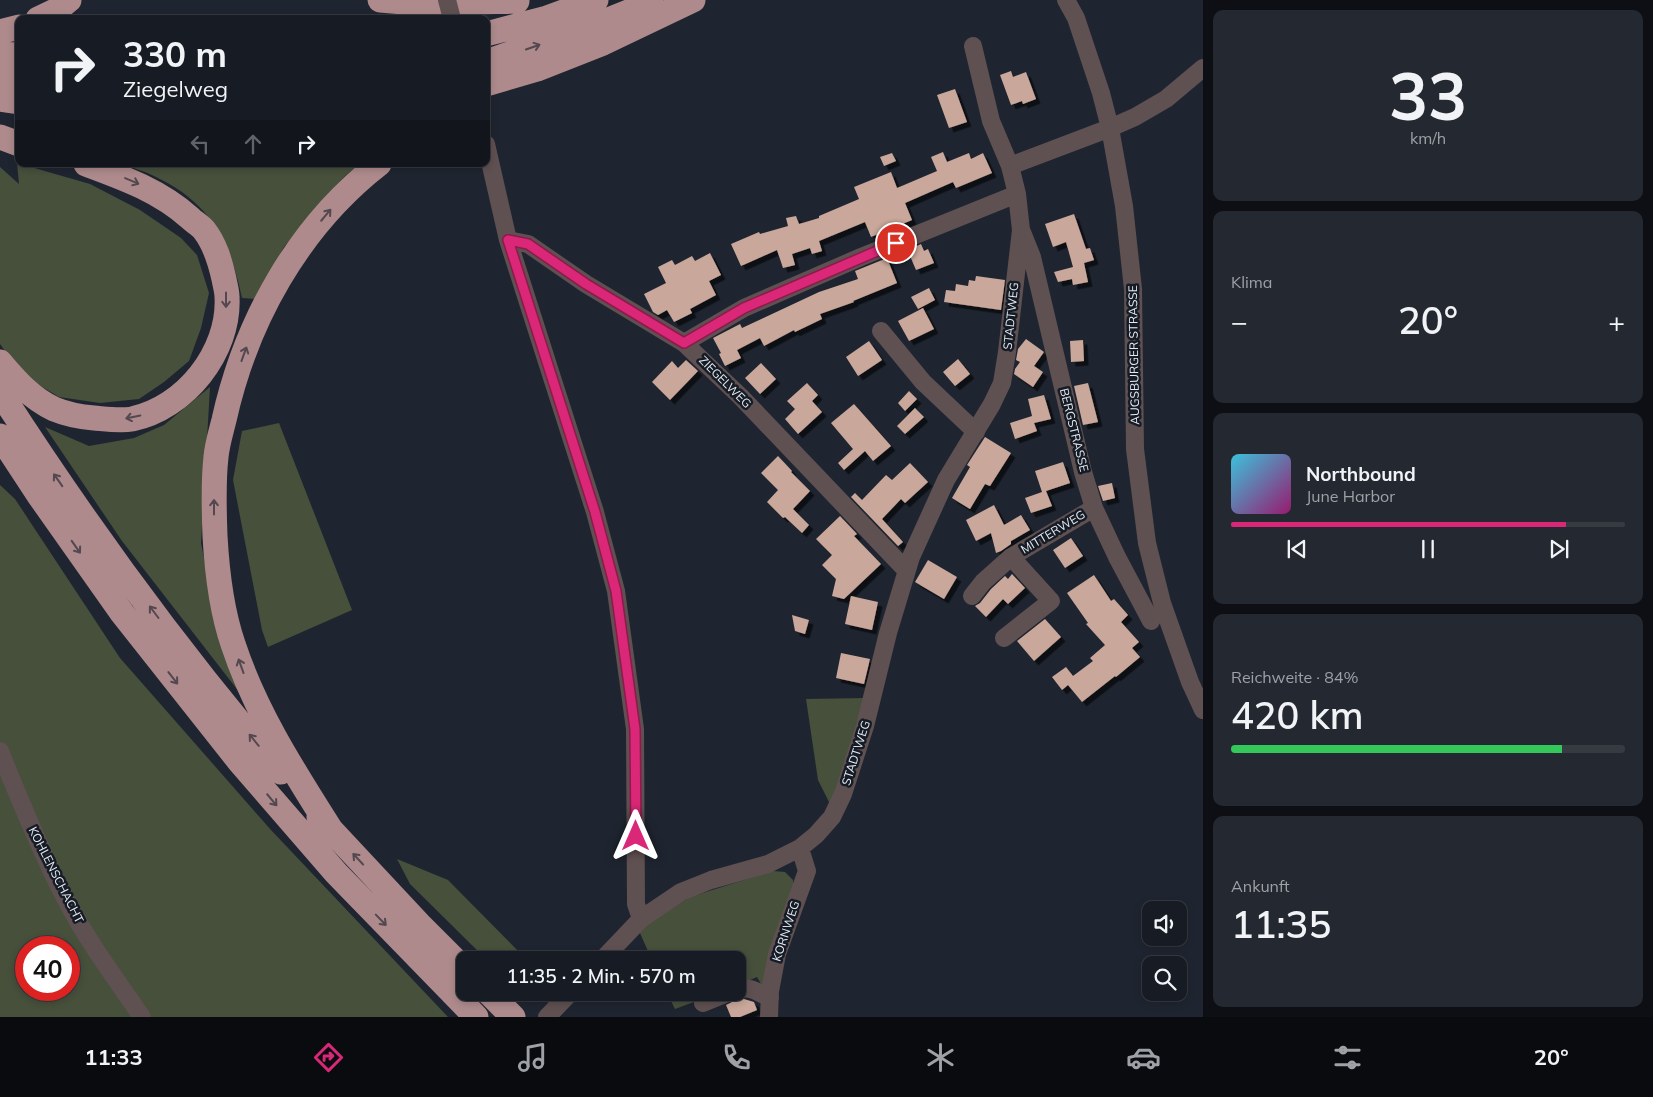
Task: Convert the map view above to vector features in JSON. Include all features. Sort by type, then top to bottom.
[{"type":"highway","points":[[46,15],[57,10],[69,0]]},
{"type":"highway","points":[[380,0],[416,3],[519,0]]},
{"type":"highway","points":[[467,15],[519,0]]},
{"type":"highway","points":[[490,33],[547,18],[596,0]]},
{"type":"highway","points":[[490,61],[608,20],[658,0]]},
{"type":"highway","points":[[490,83],[537,69],[603,43],[693,0]]},
{"type":"highway","points":[[0,32],[15,28]]},
{"type":"highway","points":[[490,98],[589,55],[603,43]]},
{"type":"highway","points":[[0,54],[15,55]]},
{"type":"highway","points":[[0,76],[15,78]]},
{"type":"highway","points":[[0,99],[15,101]]},
{"type":"highway","points":[[0,125],[15,127]]},
{"type":"highway","points":[[0,137],[15,143]]},
{"type":"highway","points":[[0,362],[17,383],[54,409],[81,417],[131,419],[162,408],[185,392],[202,373],[217,349],[225,322],[227,298],[217,252],[204,230],[177,206],[148,188],[94,167]]},
{"type":"highway","points":[[331,830],[281,750],[260,711],[232,642],[218,574],[214,506],[216,457],[228,400],[244,351],[266,299],[295,253],[328,211],[376,167]]},
{"type":"highway","points":[[0,392],[48,466],[120,567],[230,711],[331,830],[456,961]]},
{"type":"highway","points":[[0,436],[38,494],[122,613],[239,761],[336,873],[476,1017]]},
{"type":"highway","points":[[0,464],[38,494]]},
{"type":"highway","points":[[497,1001],[513,1017]]},
{"type":"street","points":[[447,0],[452,15]]},
{"type":"street","name":"AUGSBURGER STRASSE","points":[[1066,0],[1076,18],[1099,87],[1110,128],[1124,206],[1133,289],[1135,449],[1147,543],[1162,603],[1190,682],[1203,710]]},
{"type":"street","points":[[973,46],[991,121],[1010,166],[1135,117],[1166,99],[1203,68]]},
{"type":"street","points":[[490,161],[508,240],[595,512],[616,591],[635,729],[636,904],[641,919]]},
{"type":"street","name":"STADTWEG","points":[[611,951],[641,919],[681,892],[711,880],[768,864],[800,848],[816,835],[832,817],[842,794],[865,726],[906,570],[946,480],[976,432],[1002,383],[1008,352],[1021,230],[1017,194],[1010,166]]},
{"type":"street","points":[[684,343],[744,308],[861,256],[1017,194]]},
{"type":"street","name":"BERGSTRASSE","points":[[1021,230],[1032,257],[1094,508],[1151,621]]},
{"type":"street","name":"ZIEGELWEG","points":[[508,240],[528,244],[586,284],[684,343],[741,397],[906,570]]},
{"type":"street","points":[[880,331],[923,382],[976,432]]},
{"type":"street","name":"MITTERWEG","points":[[972,596],[983,582],[1011,557],[1094,508]]},
{"type":"street","name":"MITTERWEG","points":[[1004,638],[1051,601],[1011,557]]},
{"type":"street","name":"KOHLENSCHACHT","points":[[0,751],[36,839],[66,899],[100,956],[142,1017]]},
{"type":"street","name":"KORNWEG","points":[[769,1017],[777,954],[807,871],[800,848]]},
{"type":"street","points":[[746,988],[752,988],[770,998]]},
{"type":"street","points":[[547,1017],[563,1001]]},
{"type":"street","points":[[703,1003],[708,1001]]},
{"type":"green space","points":[[0,167],[19,184],[17,167],[31,167],[90,184],[140,210],[181,238],[197,255],[209,293],[201,328],[189,361],[164,382],[139,399],[100,403],[59,397],[21,374],[0,344]]},
{"type":"green space","points":[[130,167],[356,167],[345,176],[320,203],[284,247],[256,299],[242,298],[237,277],[224,241],[203,211],[190,198],[173,186],[150,174]]},
{"type":"green space","points":[[210,387],[201,543],[218,630],[243,697],[122,541],[45,427],[89,446],[134,438],[164,425]]},
{"type":"green space","points":[[279,423],[352,610],[268,647],[262,630],[233,480],[242,431]]},
{"type":"green space","points":[[0,485],[15,499],[120,658],[271,830],[448,1017],[0,1017]]},
{"type":"green space","points":[[866,698],[831,806],[818,780],[806,699]]},
{"type":"green space","points":[[397,859],[448,880],[518,951],[478,951],[410,884]]},
{"type":"green space","points":[[773,871],[785,872],[793,880],[794,892],[764,989],[757,977],[746,982],[746,951],[648,951],[639,931],[690,897]]},
{"type":"green space","points":[[671,1001],[696,1001],[675,1009]]},
{"type":"building","points":[[1011,71],[1013,77],[1026,72],[1036,99],[1023,104],[1022,101],[1011,105],[1000,75]]},
{"type":"building","points":[[955,89],[967,122],[949,128],[937,95]]},
{"type":"building","points":[[943,152],[947,162],[969,153],[971,159],[983,153],[992,173],[956,188],[953,182],[905,203],[912,220],[871,237],[865,222],[819,241],[822,251],[812,254],[810,248],[792,254],[795,265],[783,268],[777,250],[741,266],[731,244],[759,232],[760,234],[788,226],[786,218],[796,216],[799,224],[819,218],[819,216],[859,199],[854,187],[891,172],[897,188],[937,171],[931,157]]},
{"type":"building","points":[[892,153],[896,161],[884,166],[880,157]]},
{"type":"building","points":[[1074,214],[1086,249],[1090,248],[1094,260],[1084,263],[1088,282],[1073,285],[1072,279],[1058,282],[1054,272],[1073,267],[1066,242],[1053,247],[1045,224]]},
{"type":"building","points":[[921,244],[924,251],[928,249],[934,263],[916,270],[910,256],[913,255],[910,249]]},
{"type":"building","points":[[710,253],[721,275],[709,281],[716,295],[690,309],[692,313],[674,322],[667,310],[658,315],[653,312],[644,294],[666,283],[658,267],[672,260],[675,265],[692,256],[695,261]]},
{"type":"building","points":[[887,258],[897,283],[854,302],[820,314],[822,319],[795,332],[794,330],[764,346],[760,338],[737,350],[741,358],[725,366],[713,338],[740,324],[742,328],[819,292],[858,279],[855,271]]},
{"type":"building","points":[[976,276],[1005,280],[1001,310],[944,302],[946,290],[955,291],[956,284],[968,286],[969,280],[975,281]]},
{"type":"building","points":[[929,288],[935,300],[918,309],[911,297]]},
{"type":"building","points":[[923,308],[934,329],[909,341],[898,321]]},
{"type":"building","points":[[1026,339],[1044,352],[1034,366],[1043,372],[1033,387],[1014,374],[1020,362],[1016,360],[1018,349]]},
{"type":"building","points":[[1083,340],[1084,361],[1071,362],[1070,341]]},
{"type":"building","points":[[869,341],[882,360],[858,376],[846,357]]},
{"type":"building","points":[[958,359],[970,374],[955,386],[943,372]]},
{"type":"building","points":[[686,360],[698,371],[670,400],[652,382],[672,361],[678,368]]},
{"type":"building","points":[[761,363],[776,379],[760,394],[745,378]]},
{"type":"building","points":[[807,383],[818,395],[812,401],[822,412],[798,434],[785,419],[795,409],[787,401]]},
{"type":"building","points":[[1088,383],[1098,422],[1083,425],[1074,386]]},
{"type":"building","points":[[909,391],[917,399],[905,411],[898,403]]},
{"type":"building","points":[[1044,395],[1051,419],[1034,423],[1037,431],[1015,439],[1010,423],[1032,416],[1028,399]]},
{"type":"building","points":[[854,404],[891,446],[873,461],[865,451],[844,470],[838,463],[853,449],[831,423]]},
{"type":"building","points":[[915,408],[924,417],[905,434],[897,426]]},
{"type":"building","points":[[985,437],[1011,453],[990,486],[985,484],[970,509],[952,498],[970,467],[967,465]]},
{"type":"building","points":[[778,456],[810,491],[793,509],[809,525],[802,533],[767,502],[778,490],[761,473]]},
{"type":"building","points":[[1063,462],[1070,483],[1046,491],[1052,506],[1031,513],[1025,498],[1042,492],[1035,471]]},
{"type":"building","points":[[910,463],[928,482],[905,503],[901,499],[882,519],[903,542],[898,546],[851,497],[855,493],[862,500],[886,475],[892,480]]},
{"type":"building","points":[[1112,483],[1115,498],[1103,501],[1098,486]]},
{"type":"building","points":[[994,505],[1004,525],[1021,515],[1030,530],[1011,541],[1011,544],[996,553],[991,533],[976,541],[966,520]]},
{"type":"building","points":[[840,516],[857,534],[854,536],[881,564],[844,599],[832,596],[836,579],[822,565],[832,555],[816,539]]},
{"type":"building","points":[[1071,538],[1083,556],[1065,568],[1053,550]]},
{"type":"building","points":[[928,560],[957,577],[944,599],[915,582]]},
{"type":"building","points":[[1012,574],[1025,588],[1008,604],[1003,599],[986,617],[975,606],[1005,576],[1008,579]]},
{"type":"building","points":[[1094,575],[1111,601],[1114,599],[1128,615],[1121,622],[1139,642],[1132,648],[1140,657],[1082,702],[1068,685],[1062,690],[1052,677],[1066,667],[1073,676],[1093,661],[1090,658],[1105,645],[1086,624],[1088,623],[1067,593]]},
{"type":"building","points":[[851,596],[878,602],[872,630],[845,624]]},
{"type":"building","points":[[792,615],[809,620],[805,634],[795,631]]},
{"type":"building","points":[[1045,619],[1061,637],[1034,661],[1017,641]]},
{"type":"building","points":[[841,653],[870,659],[864,684],[836,678]]},
{"type":"building","points":[[746,1000],[754,1002],[757,1010],[740,1017],[731,1017],[726,1005],[734,1001]]},
{"type":"route","points":[[636,836],[635,729],[616,591],[595,512],[508,240],[528,244],[586,284],[684,343],[744,308],[861,256],[896,243]]}]
